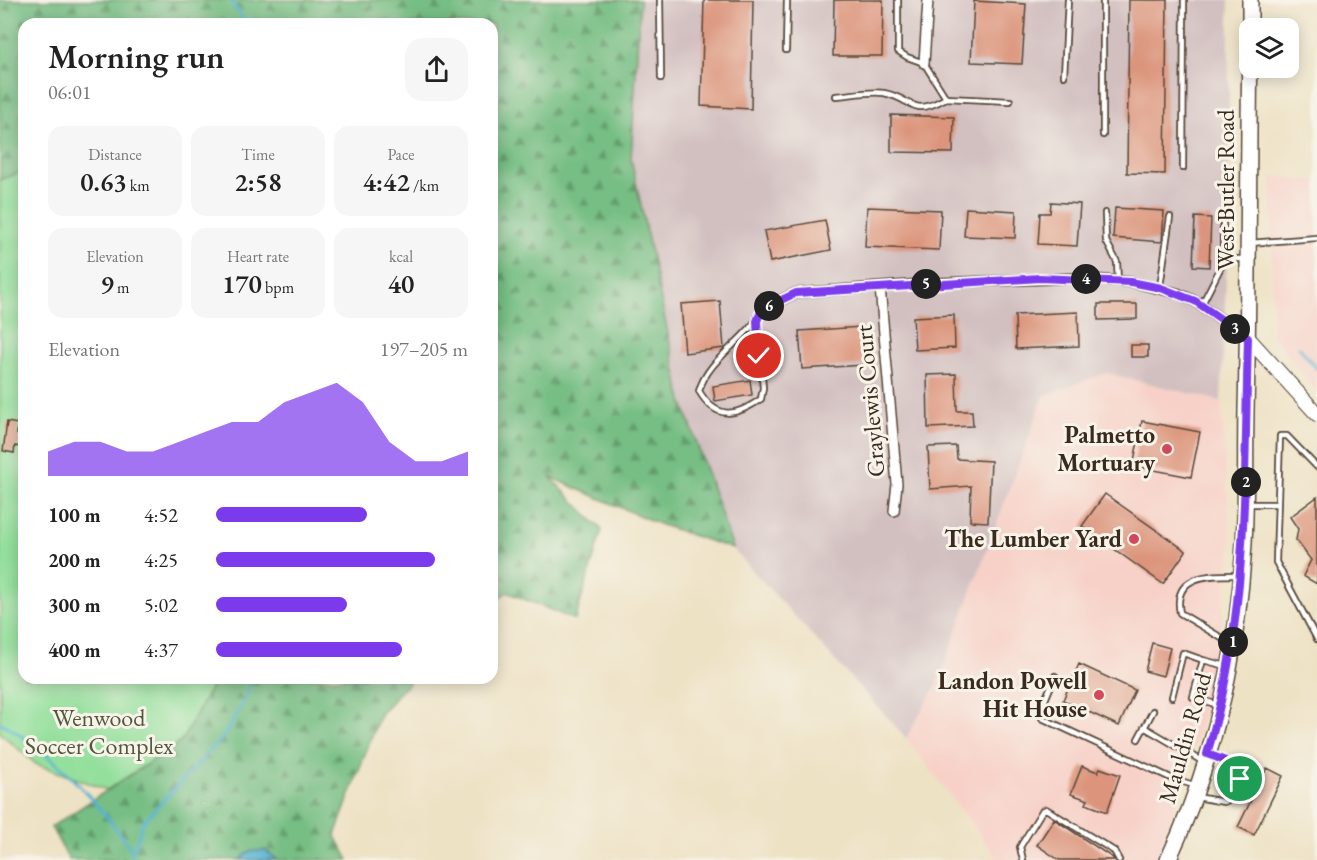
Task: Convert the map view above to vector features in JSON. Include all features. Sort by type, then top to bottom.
[{"type":"main road","points":[[1250,0],[1250,18]]},
{"type":"main road","name":"West Butler Road","points":[[1248,338],[1250,78]]},
{"type":"main road","points":[[1248,338],[1317,414]]},
{"type":"main road","name":"Mauldin Road","points":[[1168,860],[1196,791],[1206,759],[1233,644],[1242,575],[1248,338]]},
{"type":"street","points":[[924,63],[928,0]]},
{"type":"street","points":[[762,309],[796,293],[1040,278],[1118,281],[1160,287],[1201,306],[1248,338]]},
{"type":"street","name":"Graylewis Court","points":[[880,287],[896,473],[894,511]]},
{"type":"lane","points":[[660,0],[661,78]]},
{"type":"lane","points":[[786,50],[787,0]]},
{"type":"lane","points":[[898,0],[898,51],[924,63],[946,99]]},
{"type":"lane","points":[[1064,76],[1068,0]]},
{"type":"lane","points":[[1103,0],[1103,135]]},
{"type":"lane","points":[[1183,168],[1184,0]]},
{"type":"lane","points":[[836,96],[884,93],[906,104],[928,108],[946,99],[1010,102]]},
{"type":"lane","points":[[1105,213],[1106,241],[1117,262],[1118,281]]},
{"type":"lane","points":[[1160,287],[1170,217]]},
{"type":"lane","points":[[1201,306],[1223,260],[1223,221]]},
{"type":"lane","points":[[1248,243],[1317,238]]},
{"type":"lane","points":[[1223,260],[1248,260]]},
{"type":"lane","points":[[757,321],[763,388],[761,399],[732,412],[720,412],[708,407],[699,391],[704,375],[757,321],[762,309]]},
{"type":"lane","points":[[1317,467],[1287,436],[1280,436],[1276,562],[1317,639]]},
{"type":"lane","points":[[1245,504],[1277,504]]},
{"type":"lane","points":[[1233,644],[1180,614],[1177,599],[1182,588],[1206,575],[1242,575]]},
{"type":"lane","points":[[1172,697],[1184,653],[1228,667]]},
{"type":"lane","points":[[1203,660],[1193,697],[1220,706]]},
{"type":"lane","points":[[1055,676],[1040,712],[1042,718],[1196,791],[1224,802],[1234,797],[1240,779],[1238,770],[1230,763],[1206,759],[1144,727]]},
{"type":"lane","points":[[1138,739],[1153,711]]},
{"type":"lane","points":[[1023,860],[1020,847],[1042,812],[1050,810],[1114,851],[1119,860]]},
{"type":"shaded area","points":[[640,0],[1229,0],[1229,208],[1221,401],[1106,373],[1044,396],[937,684],[906,738],[733,549],[682,400],[631,159]]},
{"type":"shaded area","points":[[1272,176],[1317,181],[1317,392],[1272,335]]},
{"type":"shaded area","points":[[1106,373],[1221,401],[1231,549],[1218,646],[1200,727],[1158,860],[999,860],[906,738],[937,684],[1044,396]]},
{"type":"green space","points":[[0,0],[640,0],[631,159],[682,400],[733,549],[659,524],[550,477],[602,530],[575,620],[507,592],[498,599],[498,18],[18,18],[18,173],[0,180]]},
{"type":"green space","name":"Wenwood Soccer Complex","points":[[18,173],[18,684],[213,684],[181,742],[107,790],[36,764],[0,733],[0,180]]},
{"type":"green space","points":[[213,684],[408,684],[380,714],[335,835],[349,860],[69,860],[51,827],[181,742]]},
{"type":"water","points":[[265,850],[278,860],[240,860],[248,852]]},
{"type":"building","points":[[704,0],[753,0],[751,109],[701,106]]},
{"type":"building","points":[[834,0],[883,0],[882,56],[833,56]]},
{"type":"building","points":[[1129,0],[1167,0],[1165,174],[1127,173]]},
{"type":"building","points":[[974,1],[1026,4],[1022,64],[971,62]]},
{"type":"building","points":[[891,115],[954,117],[953,153],[891,152]]},
{"type":"building","points":[[1051,202],[1080,204],[1077,246],[1038,244],[1040,213],[1050,213]]},
{"type":"building","points":[[867,207],[941,210],[939,250],[865,247]]},
{"type":"building","points":[[966,208],[1016,211],[1015,238],[964,236]]},
{"type":"building","points":[[1115,208],[1164,211],[1162,242],[1113,238]]},
{"type":"building","points":[[1195,217],[1211,218],[1209,267],[1193,266]]},
{"type":"building","points":[[825,220],[831,250],[770,262],[764,231]]},
{"type":"building","points":[[720,301],[724,348],[685,353],[681,304]]},
{"type":"building","points":[[1098,304],[1137,304],[1137,319],[1098,320]]},
{"type":"building","points":[[1078,312],[1079,346],[1016,349],[1015,315]]},
{"type":"building","points":[[954,315],[955,348],[915,350],[913,317]]},
{"type":"building","points":[[862,327],[864,365],[802,369],[799,331]]},
{"type":"building","points":[[1131,345],[1148,345],[1148,357],[1131,357]]},
{"type":"building","points":[[956,374],[957,411],[972,411],[973,426],[928,428],[927,375]]},
{"type":"building","points":[[750,380],[752,395],[715,401],[713,386]]},
{"type":"building","name":"Palmetto Mortuary","points":[[1142,421],[1200,432],[1191,477],[1133,466]]},
{"type":"building","points":[[7,422],[18,424],[18,447],[15,446],[14,453],[3,451]]},
{"type":"building","points":[[956,446],[957,459],[991,461],[988,522],[970,521],[971,486],[930,489],[928,447]]},
{"type":"building","name":"The Lumber Yard","points":[[1105,494],[1186,551],[1163,584],[1082,526]]},
{"type":"building","points":[[1317,497],[1317,584],[1303,576],[1311,560],[1296,540],[1298,529],[1290,517]]},
{"type":"building","points":[[1152,643],[1170,648],[1163,676],[1145,671]]},
{"type":"building","name":"Landon Powell Hit House","points":[[1079,664],[1135,690],[1119,726],[1063,700]]},
{"type":"building","points":[[1082,766],[1098,772],[1100,768],[1120,775],[1107,812],[1086,804],[1088,800],[1071,794]]},
{"type":"building","points":[[1267,768],[1283,776],[1254,835],[1238,827]]},
{"type":"building","points":[[1054,819],[1114,860],[1059,860],[1037,845]]},
{"type":"waterway","points":[[230,0],[243,18]]},
{"type":"waterway","points":[[1299,347],[1317,369]]},
{"type":"waterway","points":[[130,860],[143,822],[225,735],[246,697],[249,684]]},
{"type":"waterway","points":[[0,722],[57,763],[90,796],[133,852]]},
{"type":"place","name":"Palmetto Mortuary","points":[[1167,449]]},
{"type":"place","name":"The Lumber Yard","points":[[1134,539]]},
{"type":"place","name":"Landon Powell Hit House","points":[[1099,695]]},
{"type":"route","points":[[759,356],[757,321],[762,309],[796,293],[1040,278],[1131,282],[1160,287],[1195,301],[1248,338],[1245,507],[1240,593],[1223,696],[1207,754],[1230,763],[1238,770],[1240,779]]}]
